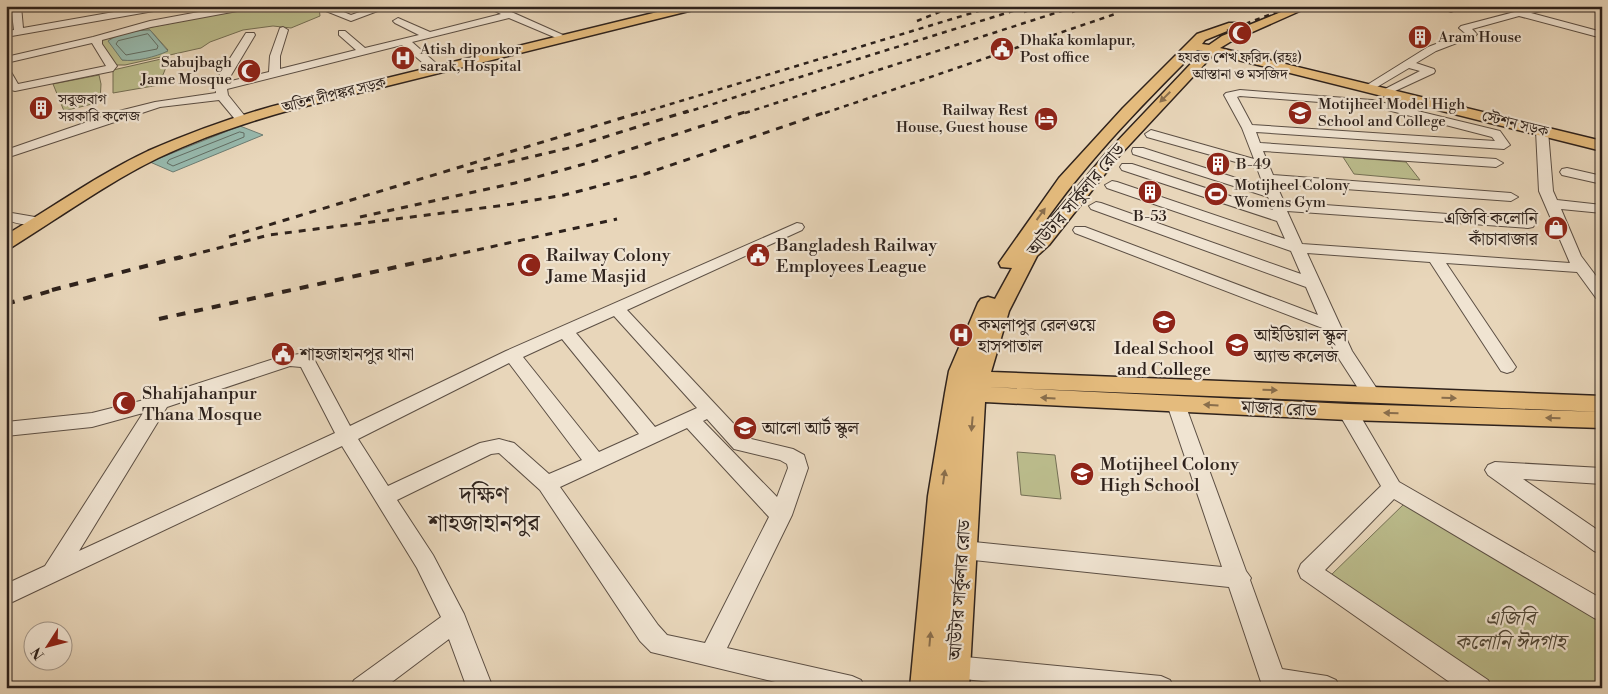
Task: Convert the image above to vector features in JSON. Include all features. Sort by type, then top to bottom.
[{"type":"main road","name":"অতিশ দীপঙ্কর সড়ক","points":[[30,218],[153,156],[241,116],[562,37],[679,6]]},
{"type":"main road","name":"অতিশ দীপঙ্কর সড়ক","points":[[30,218],[122,163],[200,128],[434,67],[697,6]]},
{"type":"main road","name":"আউটার সার্কুলার রোড","points":[[1204,46],[1198,39],[1208,33],[1284,6]]},
{"type":"main road","name":"আউটার সার্কুলার রোড","points":[[926,688],[942,496],[966,386],[999,311],[1028,253],[1043,241],[1204,46],[1226,39],[1306,6]]},
{"type":"main road","name":"স্টেশন সড়ক","points":[[1204,46],[1372,84],[1388,90]]},
{"type":"main road","name":"স্টেশন সড়ক","points":[[1204,46],[1388,90],[1602,146]]},
{"type":"main road","name":"স্টেশন সড়ক","points":[[1542,129],[1602,141]]},
{"type":"main road","points":[[6,236],[30,218],[60,214],[54,220],[6,248]]},
{"type":"main road","points":[[6,243],[30,218]]},
{"type":"main road","name":"আউটার সার্কুলার রোড","points":[[954,677],[964,550],[966,386]]},
{"type":"main road","name":"মাজার রোড","points":[[966,386],[1372,395],[1602,404]]},
{"type":"main road","name":"মাজার রোড","points":[[966,386],[1176,404],[1348,412],[1602,420]]},
{"type":"street","points":[[16,6],[19,32]]},
{"type":"street","points":[[97,6],[100,17]]},
{"type":"street","points":[[6,34],[165,6]]},
{"type":"street","points":[[179,6],[187,17]]},
{"type":"street","points":[[6,60],[97,39],[121,31],[248,6]]},
{"type":"street","points":[[329,9],[351,18],[387,6]]},
{"type":"street","points":[[489,6],[562,37]]},
{"type":"street","points":[[1441,6],[1451,9],[1460,6]]},
{"type":"street","points":[[1372,84],[1432,49],[1472,34],[1464,28],[1539,9],[1542,6]]},
{"type":"street","points":[[461,13],[474,24]]},
{"type":"street","points":[[1519,13],[1602,35]]},
{"type":"street","points":[[6,154],[123,114],[159,104],[221,91],[274,72],[510,15]]},
{"type":"street","points":[[398,21],[428,35]]},
{"type":"street","points":[[274,72],[276,56],[284,30]]},
{"type":"street","points":[[342,33],[363,51]]},
{"type":"street","points":[[241,116],[221,91],[223,76],[250,35]]},
{"type":"street","points":[[7,74],[14,88],[112,67],[96,44],[97,39]]},
{"type":"street","points":[[404,41],[434,67]]},
{"type":"street","points":[[1388,90],[1430,71],[1407,64]]},
{"type":"street","points":[[1248,128],[1504,145],[1500,136],[1372,103],[1233,93],[1230,95],[1248,128],[1278,206],[1314,284],[1330,325],[1343,351],[1372,395]]},
{"type":"street","points":[[1542,129],[1546,191],[1560,228],[1602,295]]},
{"type":"street","points":[[1151,134],[1265,173],[1511,197]]},
{"type":"street","points":[[1256,147],[1496,163]]},
{"type":"street","points":[[1138,151],[1278,206]]},
{"type":"street","points":[[1127,167],[1278,206],[1528,224]]},
{"type":"street","points":[[1567,172],[1602,180]]},
{"type":"street","points":[[1112,185],[1297,248],[1436,259],[1591,277]]},
{"type":"street","points":[[1551,204],[1602,209]]},
{"type":"street","points":[[1096,206],[1314,284]]},
{"type":"street","points":[[6,595],[346,436],[512,355],[797,227]]},
{"type":"street","points":[[1080,230],[1330,325]]},
{"type":"street","points":[[1436,259],[1507,367]]},
{"type":"street","points":[[616,308],[780,515]]},
{"type":"street","points":[[565,331],[652,436]]},
{"type":"street","points":[[512,355],[595,462]]},
{"type":"street","points":[[8,431],[92,420],[160,402],[289,360],[300,360],[308,363],[346,436],[425,562],[455,621],[480,688]]},
{"type":"street","points":[[54,573],[160,402]]},
{"type":"street","points":[[1176,404],[1275,683],[1327,688]]},
{"type":"street","points":[[1348,412],[1392,488],[1599,606]]},
{"type":"street","points":[[547,484],[700,414]]},
{"type":"street","points":[[700,414],[741,444],[786,454],[797,460],[798,468],[780,515],[711,656]]},
{"type":"street","points":[[383,497],[487,448],[499,446],[507,448],[547,484],[650,633],[660,644],[852,688]]},
{"type":"street","points":[[1602,476],[1495,470],[1602,545]]},
{"type":"street","points":[[1392,488],[1309,571],[1479,688]]},
{"type":"street","points":[[964,550],[1239,578]]},
{"type":"street","points":[[363,688],[455,621]]},
{"type":"street","points":[[954,677],[1161,688]]},
{"type":"green space","points":[[257,6],[322,6],[319,7],[320,16],[291,28],[273,26],[243,30],[210,42],[201,48],[125,65],[116,65],[102,46],[101,40],[117,34]],"holes":[[[150,30],[168,50],[132,60],[122,60],[110,39],[135,31]]]},
{"type":"green space","points":[[170,57],[159,85],[113,93],[113,70]]},
{"type":"green space","points":[[99,75],[101,84],[100,102],[64,111],[53,84]]},
{"type":"green space","points":[[1343,157],[1406,162],[1420,180],[1354,174]]},
{"type":"green space","points":[[1017,452],[1055,455],[1061,499],[1021,495]]},
{"type":"green space","name":"এজিবি কলোনি ঈদগাহ","points":[[1405,503],[1602,620],[1602,688],[1492,688],[1329,577]]},
{"type":"water","points":[[150,30],[168,51],[145,59],[122,60],[108,41],[128,32]]},
{"type":"water","points":[[240,126],[263,135],[173,172],[150,162]]},
{"type":"railway","points":[[917,21],[954,6]]},
{"type":"railway","points":[[641,113],[995,6]]},
{"type":"railway","points":[[684,113],[1029,6]]},
{"type":"railway","points":[[1024,12],[1041,6]]},
{"type":"railway","points":[[745,113],[1077,6]]},
{"type":"railway","points":[[1072,12],[1089,6]]},
{"type":"railway","points":[[1227,31],[1292,6]]},
{"type":"railway","points":[[825,113],[1118,13]]},
{"type":"railway","points":[[229,237],[645,111]]},
{"type":"railway","points":[[467,172],[573,147],[688,111]]},
{"type":"railway","points":[[360,217],[515,183],[588,163],[748,111]]},
{"type":"railway","points":[[176,259],[269,235],[506,205],[564,195],[645,174],[829,111]]},
{"type":"railway","points":[[436,259],[617,219]]},
{"type":"railway","points":[[52,290],[181,257]]},
{"type":"railway","points":[[159,319],[442,257]]},
{"type":"railway","points":[[6,304],[57,289]]},
{"type":"place","name":"হযরত শেখ ফরিদ (রহঃ) আস্তানা ও মসজিদ","points":[[1240,33]]},
{"type":"place","name":"Aram House","points":[[1420,37]]},
{"type":"place","name":"Dhaka komlapur, Post office","points":[[1002,49]]},
{"type":"place","name":"Atish diponkor sarak, Hospital","points":[[403,58]]},
{"type":"place","name":"Sabujbagh Jame Mosque","points":[[249,71]]},
{"type":"place","name":"সবুজবাগ সরকারি কলেজ","points":[[41,108]]},
{"type":"place","name":"Motijheel Model High School and College","points":[[1300,113]]},
{"type":"place","name":"Railway Rest House, Guest house","points":[[1046,119]]},
{"type":"place","name":"B-49","points":[[1218,164]]},
{"type":"place","name":"B-53","points":[[1150,192]]},
{"type":"place","name":"Motijheel Colony Womens Gym","points":[[1216,194]]},
{"type":"place","name":"এজিবি কলোনি কাঁচাবাজার","points":[[1556,228]]},
{"type":"place","name":"Bangladesh Railway Employees League","points":[[758,255]]},
{"type":"place","name":"Railway Colony Jame Masjid","points":[[529,265]]},
{"type":"place","name":"Ideal School and College","points":[[1164,322]]},
{"type":"place","name":"কমলাপুর রেলওয়ে হাসপাতাল","points":[[961,335]]},
{"type":"place","name":"আইডিয়াল স্কুল অ্যান্ড কলেজ","points":[[1237,345]]},
{"type":"place","name":"শাহজাহানপুর থানা","points":[[283,354]]},
{"type":"place","name":"Shahjahanpur Thana Mosque","points":[[124,403]]},
{"type":"place","name":"আলো আর্ট স্কুল","points":[[745,428]]},
{"type":"place","name":"Motijheel Colony High School","points":[[1082,474]]},
{"type":"district","name":"দক্ষিণ শাহজাহানপুর","points":[[484,510]]}]
